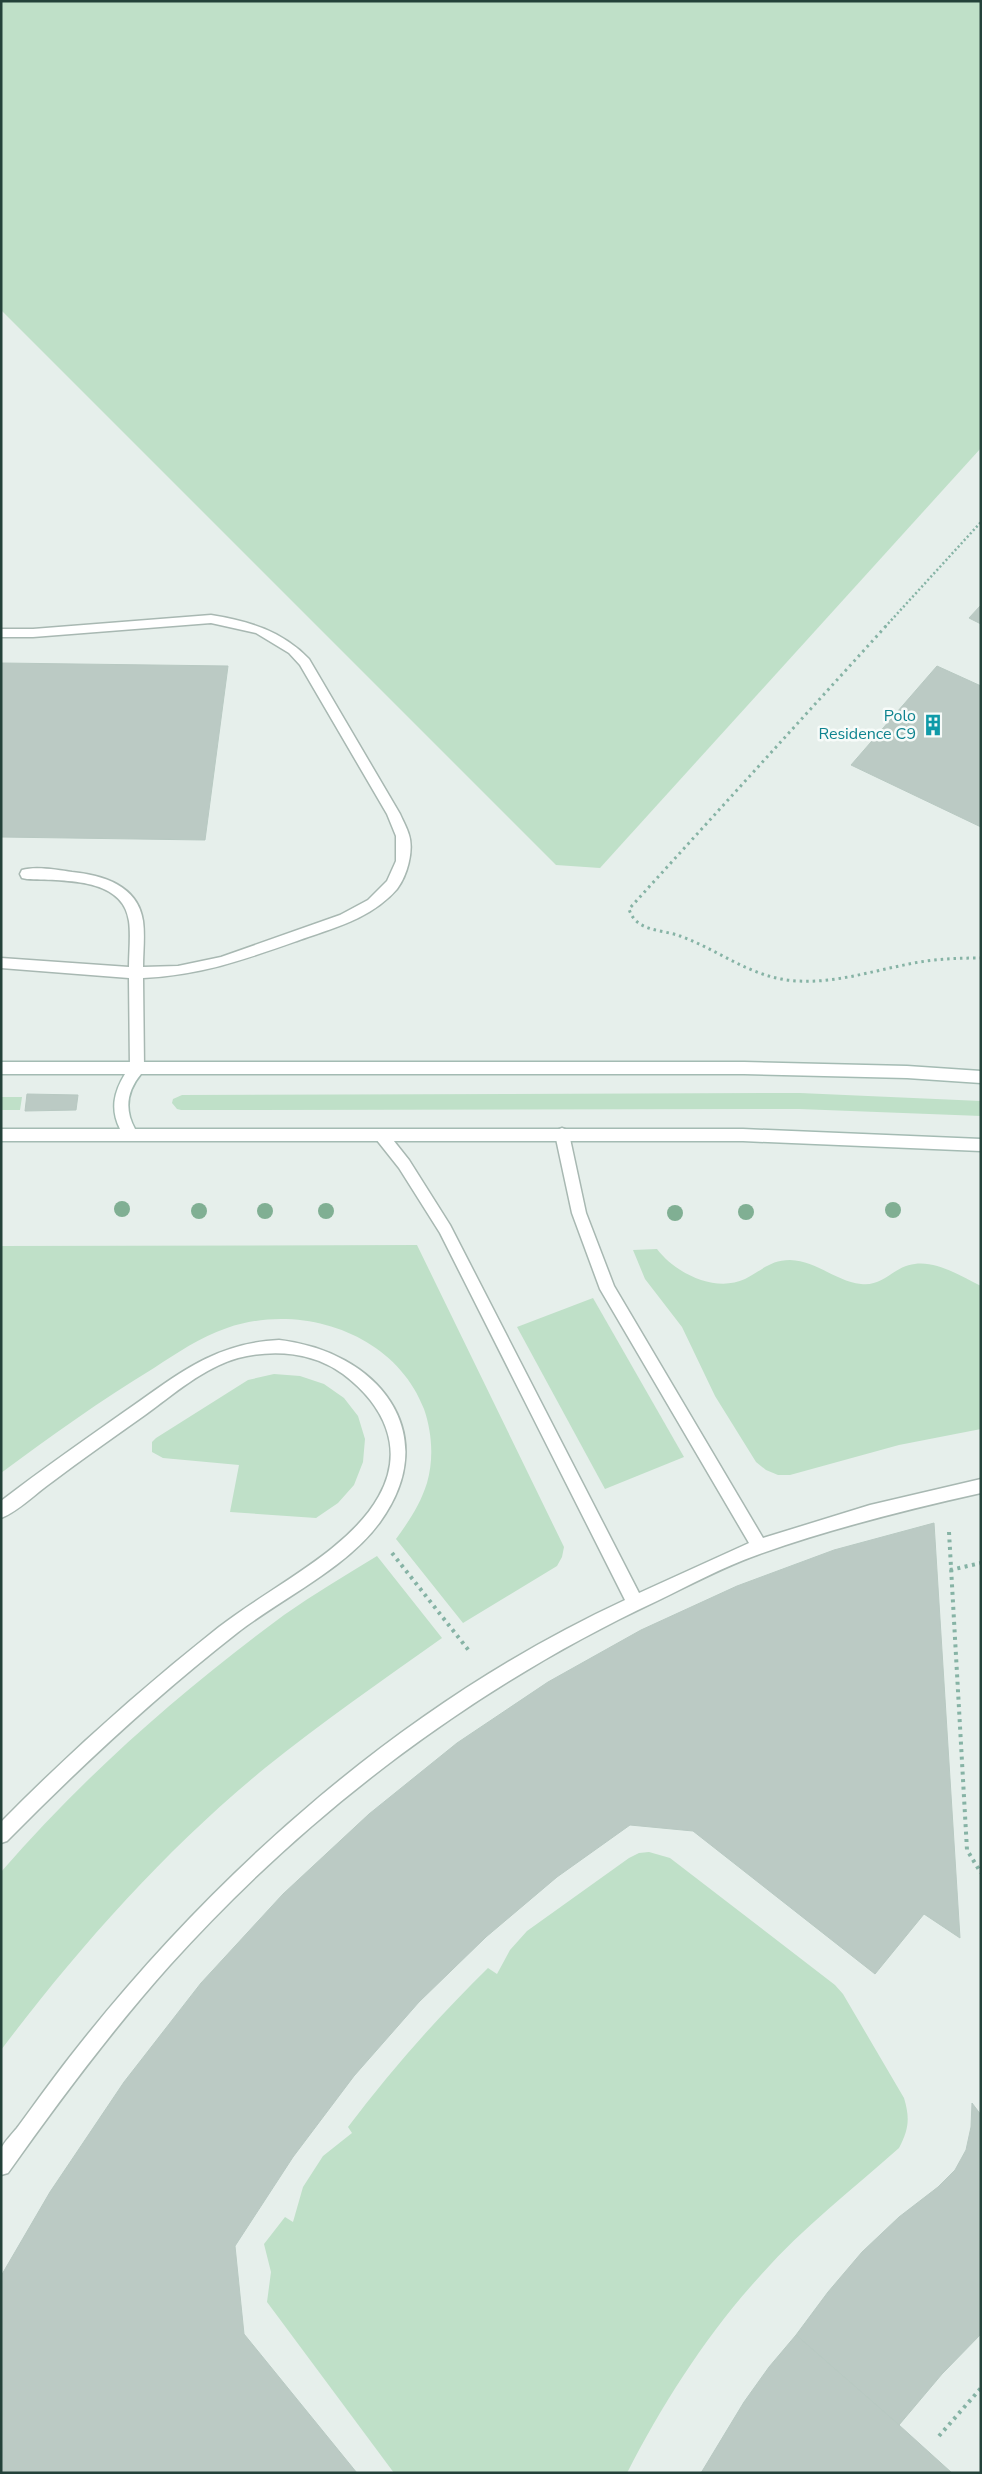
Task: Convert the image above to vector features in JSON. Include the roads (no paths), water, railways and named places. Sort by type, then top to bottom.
[{"type":"street","points":[[1,633],[33,633],[211,619],[236,622],[278,638],[294,650],[305,662],[394,814],[403,836],[404,860],[393,884],[373,904],[345,919],[222,962],[178,971],[136,973],[1,963]]},
{"type":"street","points":[[27,874],[84,879],[104,883],[120,892],[131,905],[136,920],[137,1068],[127,1080],[121,1094],[120,1108],[124,1122],[132,1135]]},
{"type":"street","points":[[1,1068],[744,1068],[907,1072],[981,1078]]},
{"type":"street","points":[[562,1134],[568,1178],[578,1214],[591,1251],[608,1289],[760,1547]]},
{"type":"street","points":[[381,1135],[404,1164],[445,1229],[634,1601]]},
{"type":"street","points":[[1,1136],[743,1135],[981,1145]]},
{"type":"street","points":[[1,1511],[104,1434],[210,1363],[236,1352],[265,1347],[293,1347],[321,1353],[346,1364],[366,1381],[383,1402],[393,1425],[398,1450],[395,1476],[385,1501],[369,1525],[352,1542],[256,1609],[182,1666],[109,1729],[1,1835]]},
{"type":"street","points":[[1,2166],[48,2099],[118,2012],[189,1931],[262,1859],[338,1793],[415,1733],[493,1680],[563,1638],[634,1601],[760,1547],[848,1518],[981,1486]]},
{"type":"place","name":"Polo Residence C9","points":[[933,725]]}]
